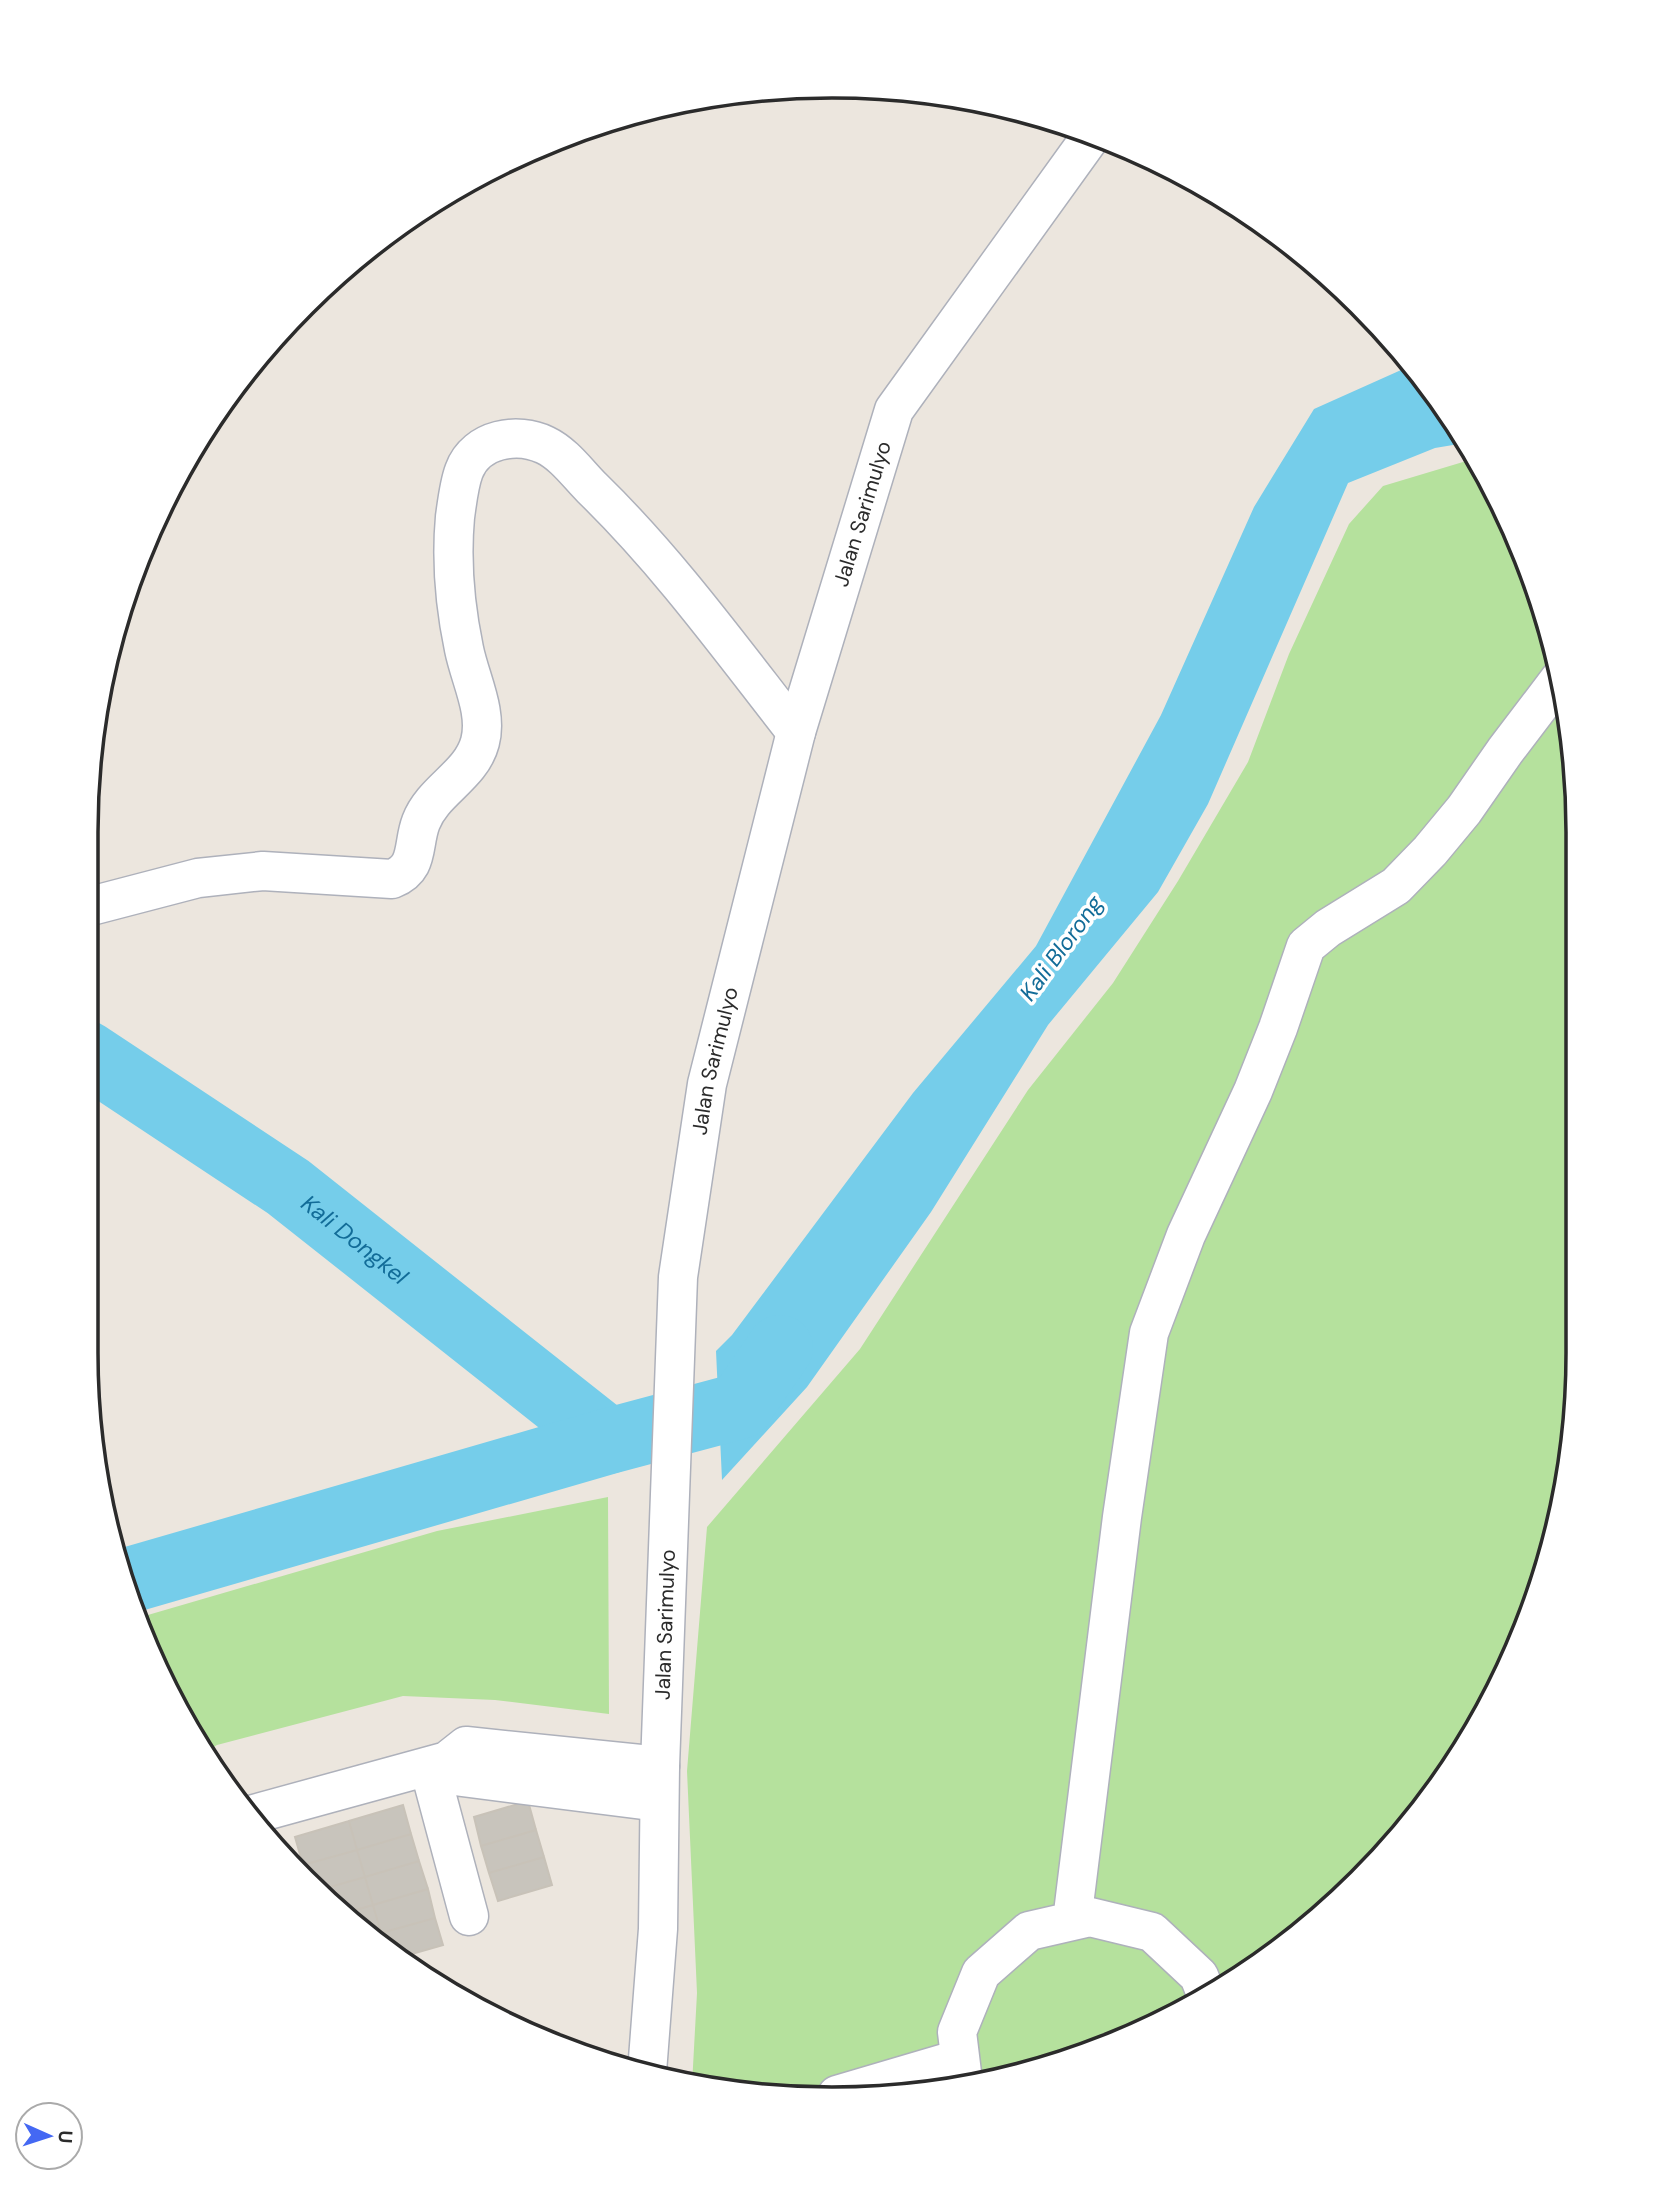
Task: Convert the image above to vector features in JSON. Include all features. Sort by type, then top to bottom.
[{"type":"street","name":"Jalan Sarimulyo","points":[[648,2063],[658,1929],[660,1784],[678,1277],[707,1084],[796,732],[894,410],[1086,144]]},
{"type":"street","points":[[98,904],[198,878],[262,871],[383,879],[392,879],[405,873],[410,867],[420,822],[428,807],[470,764],[480,740],[481,713],[464,650],[456,603],[456,516],[464,471],[471,458],[480,449],[509,438],[546,446],[565,460],[615,511],[674,578],[796,732]]},
{"type":"street","points":[[1072,1921],[1122,1517],[1149,1333],[1186,1235],[1253,1091],[1279,1028],[1306,946],[1328,928],[1396,886],[1430,851],[1464,810],[1552,689]]},
{"type":"street","points":[[448,1758],[462,1777],[660,1784]]},
{"type":"street","points":[[266,1820],[448,1758]]},
{"type":"street","points":[[448,1758],[469,1916]]},
{"type":"street","points":[[891,2084],[961,2070],[957,2032],[981,1973],[1029,1931],[1090,1916],[1152,1932],[1199,1976],[1203,1986]]},
{"type":"green space","points":[[1466,461],[1490,507],[1527,596],[1541,642],[1560,736],[1566,832],[1564,1401],[1552,1496],[1527,1589],[1510,1634],[1468,1720],[1414,1800],[1384,1837],[1316,1905],[1240,1963],[1199,1989],[1113,2031],[1068,2048],[1022,2062],[928,2081],[832,2087],[736,2081],[693,2074],[697,1993],[687,1771],[707,1527],[860,1349],[1028,1090],[1113,983],[1178,881],[1248,762],[1289,654],[1349,524],[1383,486]]},
{"type":"green space","points":[[608,1497],[609,1714],[495,1700],[403,1696],[213,1747],[174,1678],[147,1615],[437,1531]]},
{"type":"water","name":"Kali Blorong","points":[[1402,370],[1455,445],[1435,448],[1348,483],[1208,804],[1158,892],[1048,1025],[931,1212],[807,1387],[722,1480],[716,1351],[732,1335],[913,1093],[1036,946],[1161,715],[1254,507],[1314,409]]},
{"type":"building","points":[[528,1801],[536,1830],[481,1846],[474,1817]]},
{"type":"building","points":[[403,1805],[411,1834],[357,1850],[349,1821]]},
{"type":"building","points":[[349,1821],[357,1850],[306,1864],[302,1860],[295,1837]]},
{"type":"building","points":[[536,1830],[544,1857],[489,1873],[481,1846]]},
{"type":"building","points":[[411,1834],[419,1861],[365,1877],[357,1850]]},
{"type":"building","points":[[357,1850],[365,1877],[329,1887],[306,1864]]},
{"type":"building","points":[[544,1857],[552,1885],[498,1901],[489,1873]]},
{"type":"building","points":[[419,1861],[428,1889],[373,1905],[365,1877]]},
{"type":"building","points":[[365,1877],[373,1905],[355,1910],[329,1887]]},
{"type":"building","points":[[428,1889],[435,1918],[382,1933],[373,1905]]},
{"type":"building","points":[[373,1905],[381,1931],[355,1910]]},
{"type":"building","points":[[435,1918],[443,1945],[412,1954],[382,1933]]},
{"type":"waterway","name":"Kali Dongkel","points":[[98,1061],[288,1187],[609,1441]]},
{"type":"waterway","points":[[134,1579],[609,1441],[740,1406],[780,1348]]}]
